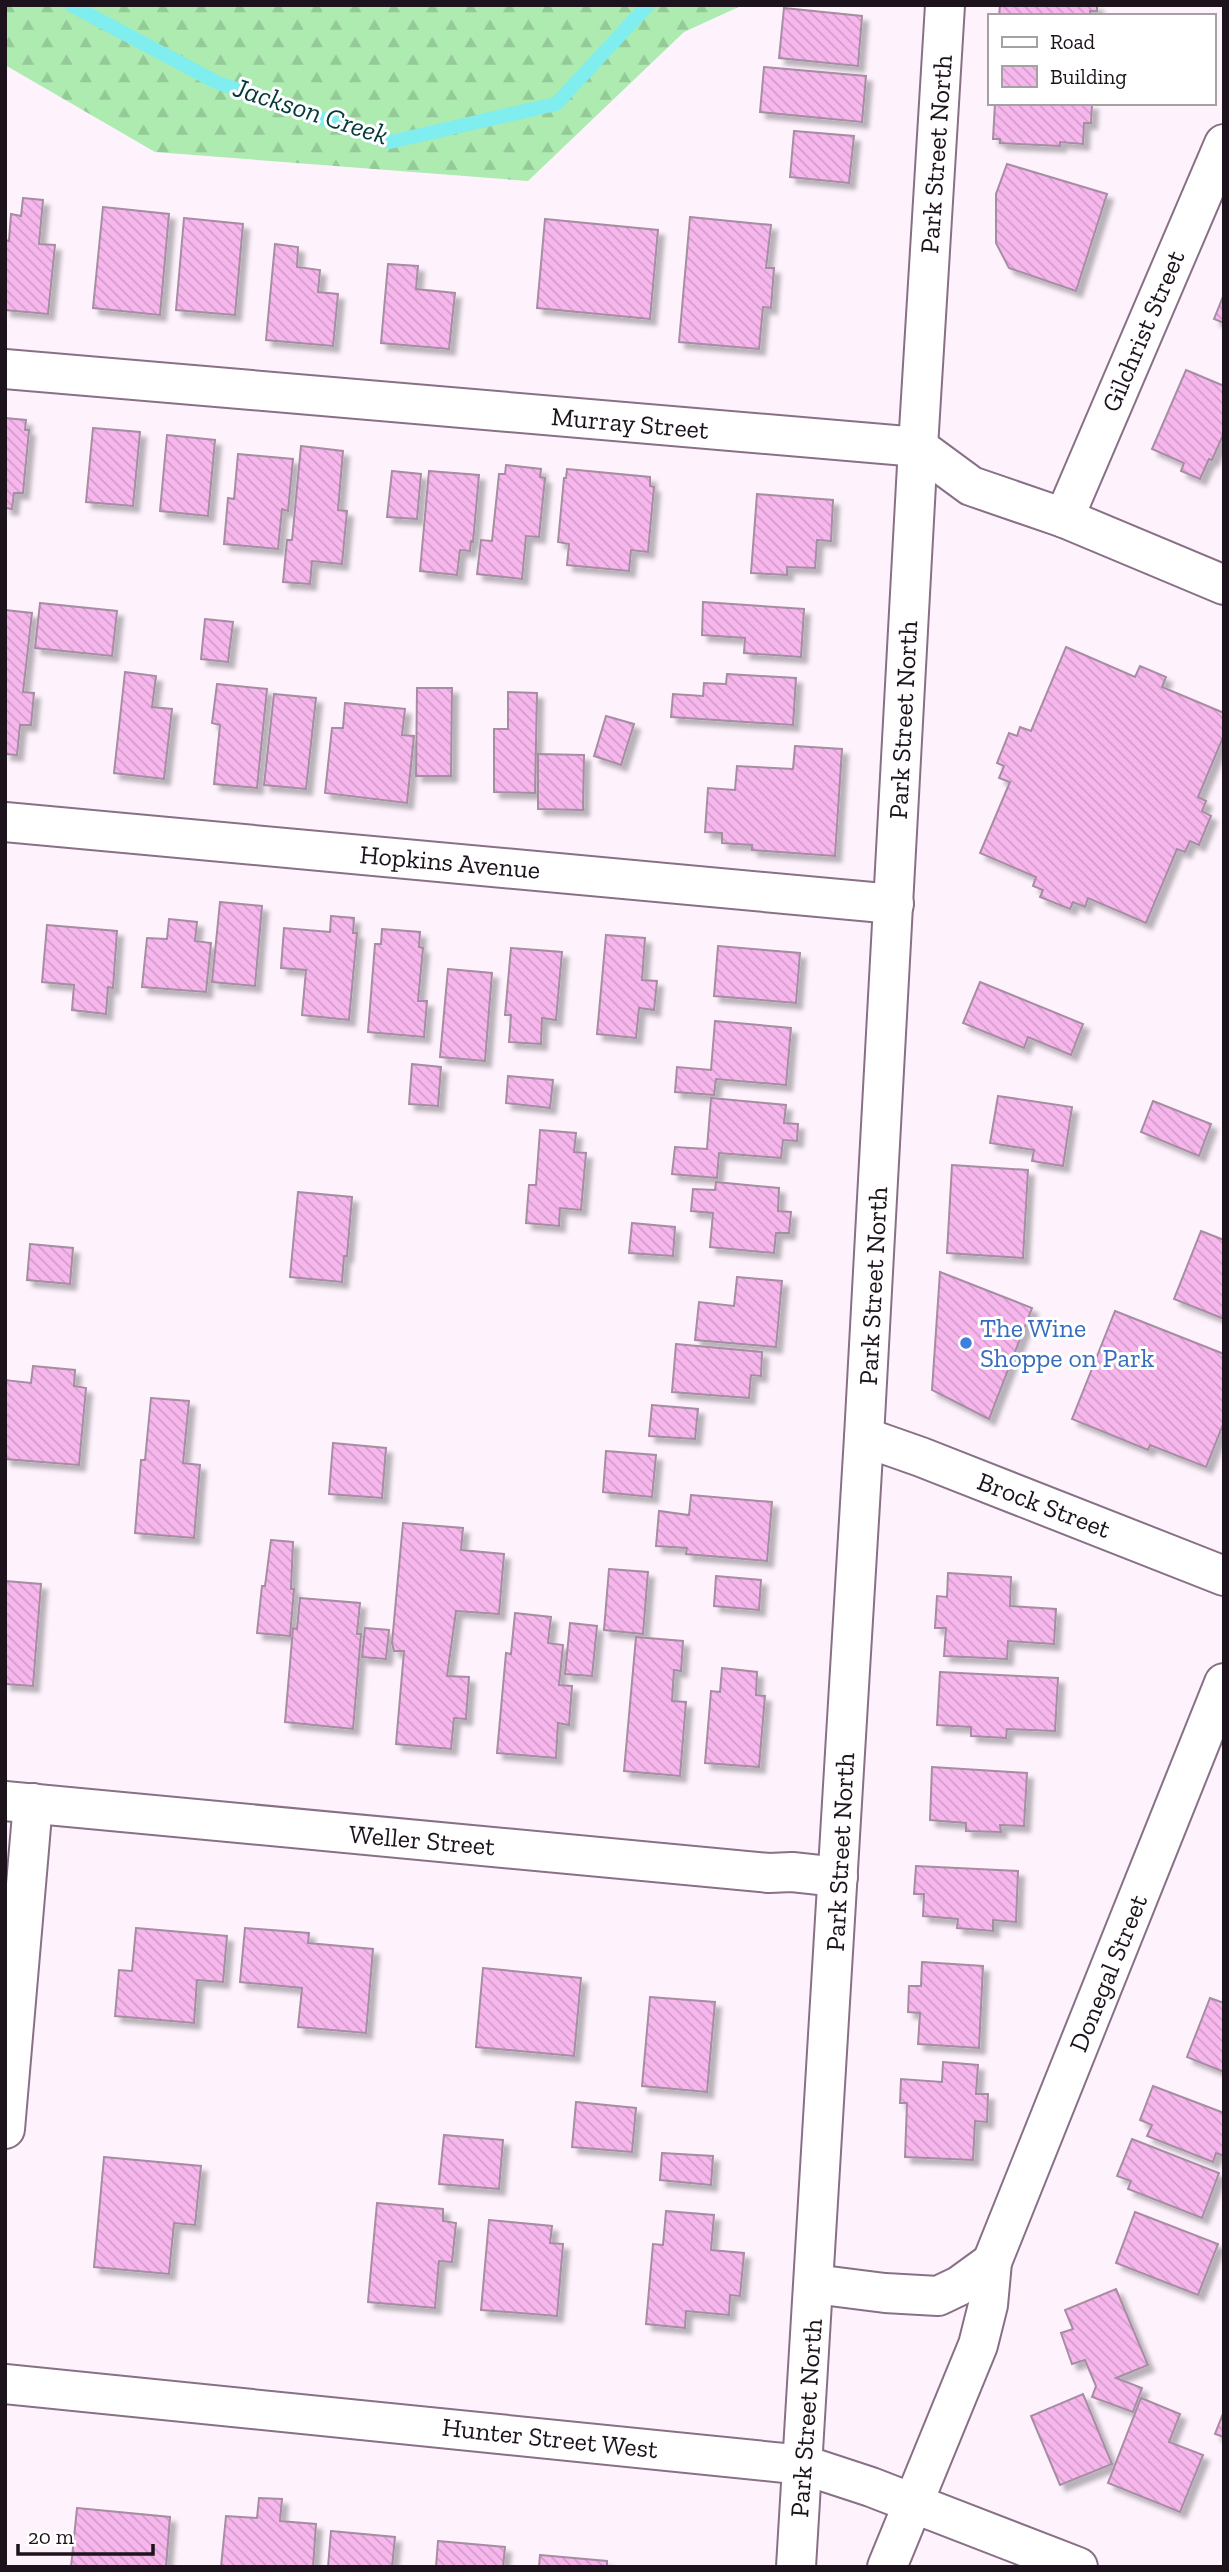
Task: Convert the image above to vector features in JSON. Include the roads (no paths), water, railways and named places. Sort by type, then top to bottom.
[{"type":"street","name":"Park Street North","points":[[796,2567],[864,1437],[945,5]]},
{"type":"street","name":"Gilchrist Street","points":[[1064,518],[1224,144]]},
{"type":"street","name":"Murray Street","points":[[5,369],[918,447]]},
{"type":"street","points":[[918,447],[971,486],[1064,518],[1224,585]]},
{"type":"street","name":"Hopkins Avenue","points":[[5,822],[894,904]]},
{"type":"street","name":"Brock Street","points":[[864,1437],[1224,1576]]},
{"type":"street","name":"Donegal Street","points":[[887,2567],[978,2345],[988,2305],[992,2262],[1224,1683]]},
{"type":"street","points":[[5,2129],[19,1802]]},
{"type":"street","name":"Weller Street","points":[[19,1802],[769,1873],[792,1872],[838,1877]]},
{"type":"street","points":[[814,2284],[938,2296],[959,2286],[992,2262]]},
{"type":"street","name":"Hunter Street West","points":[[5,2384],[804,2465],[1078,2567]]},
{"type":"waterway","name":"Jackson Creek","points":[[71,5],[216,82],[390,142],[556,104],[648,5]]},
{"type":"place","name":"The Wine Shoppe on Park","points":[[966,1343]]}]
